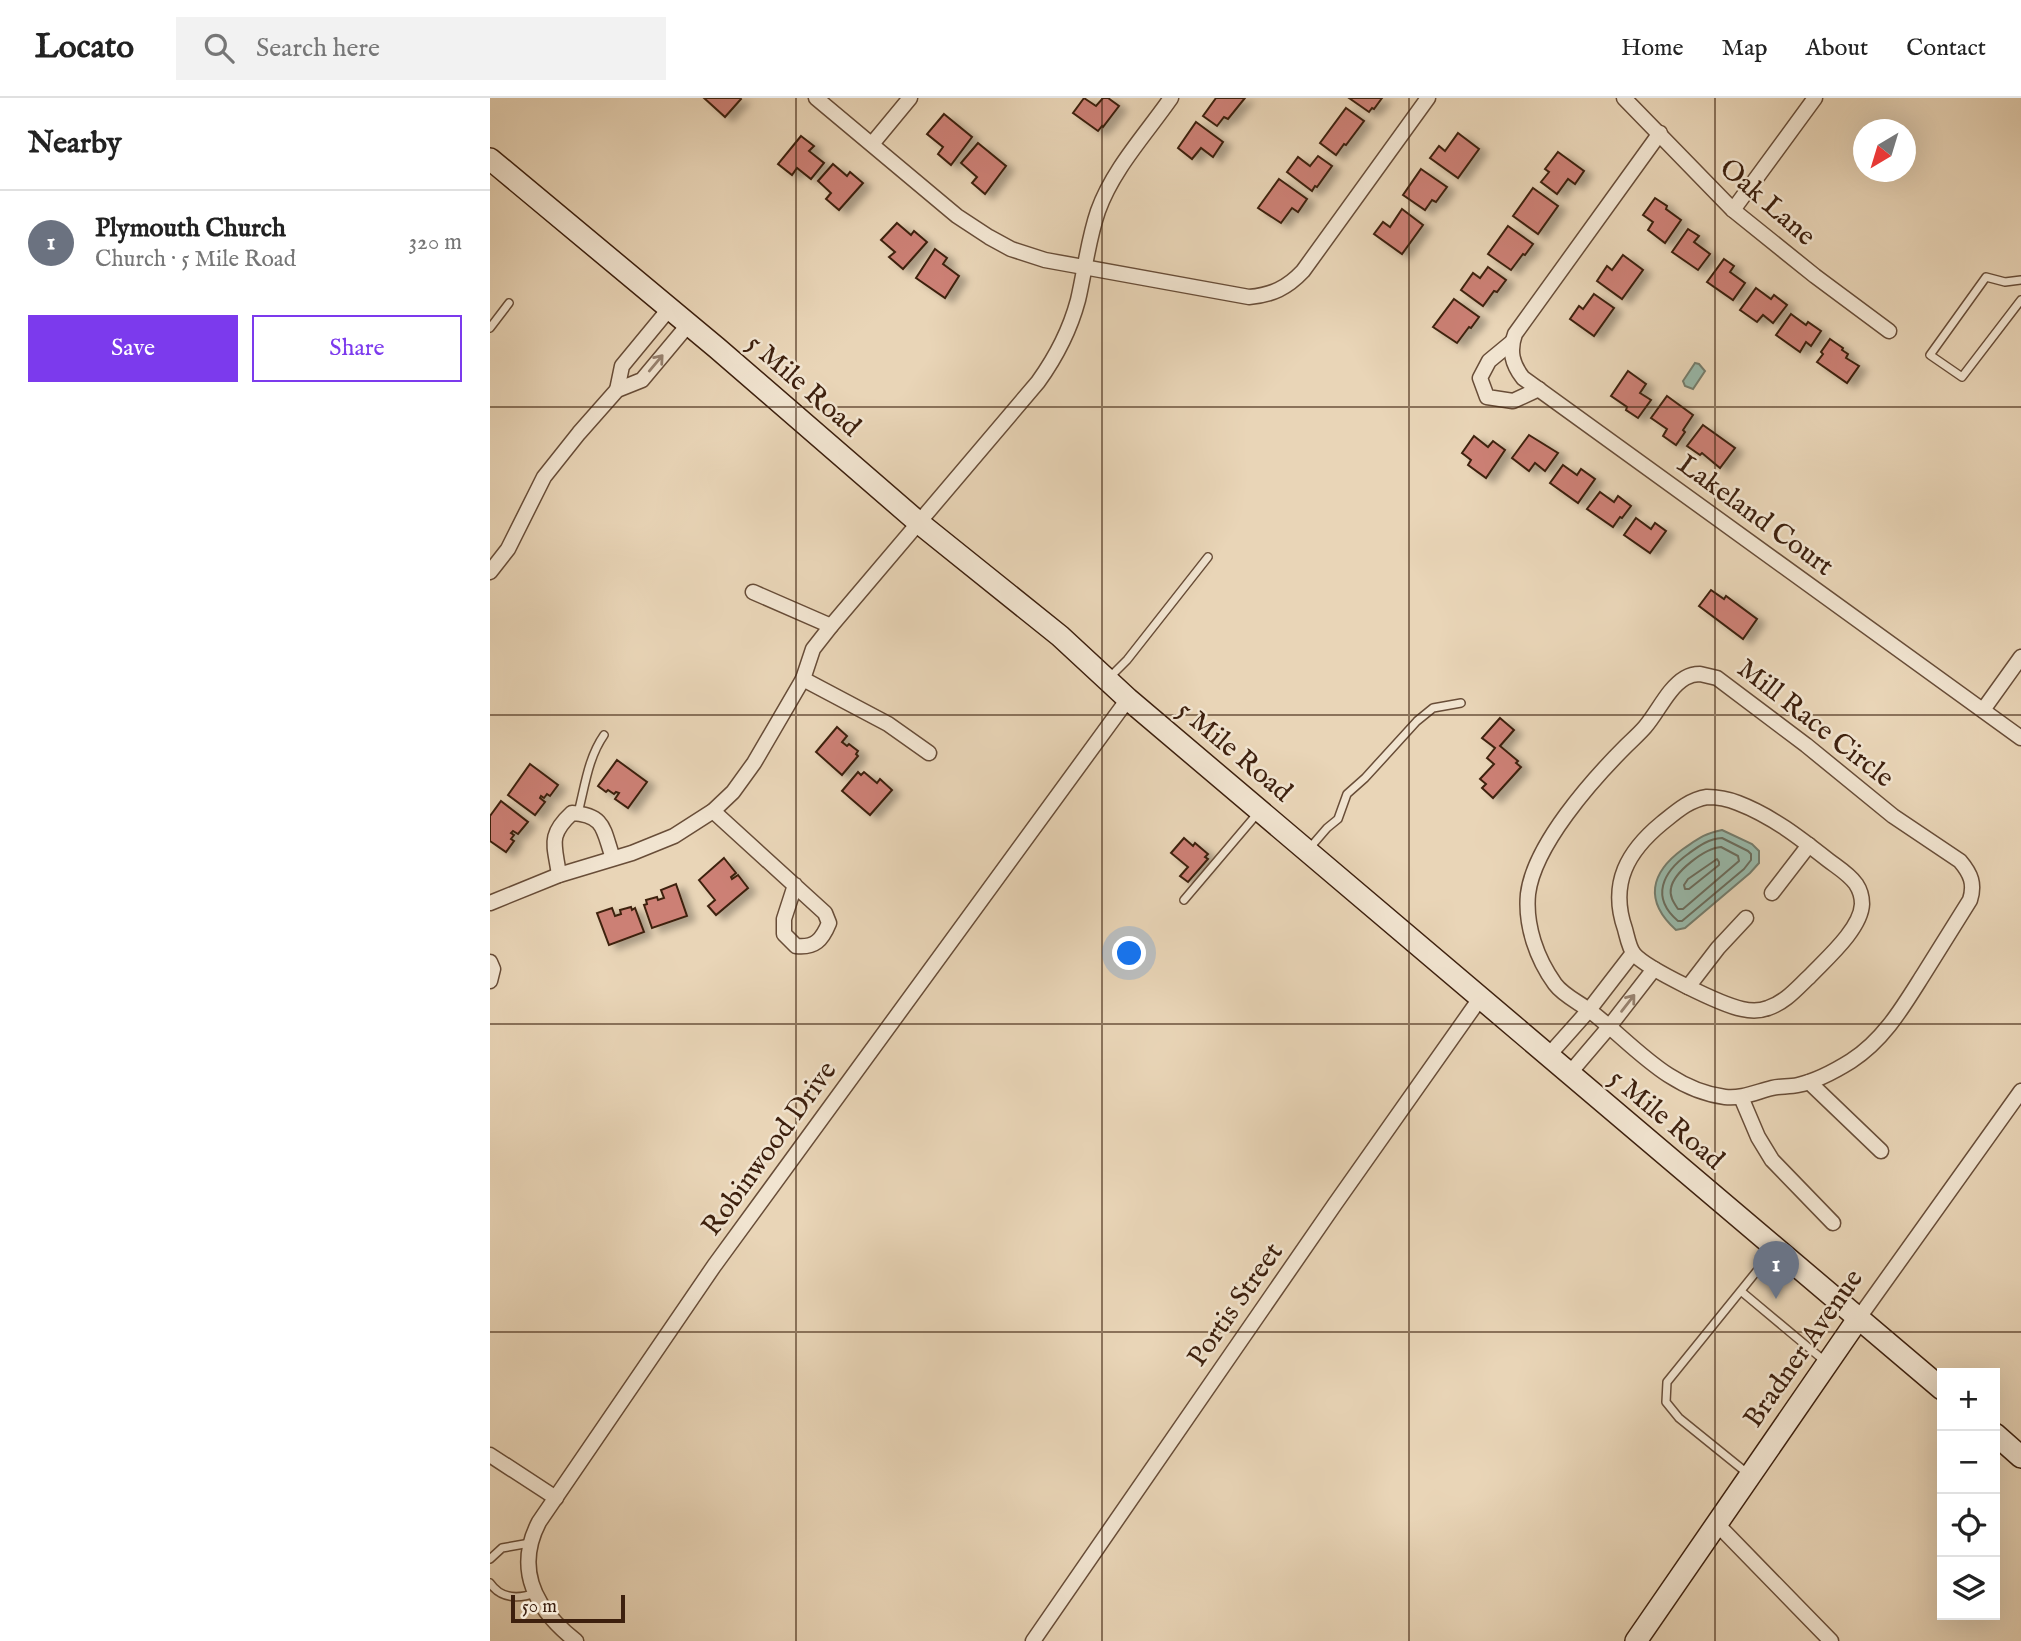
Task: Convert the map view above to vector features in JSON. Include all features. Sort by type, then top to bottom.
[{"type":"street","points":[[816,98],[957,216],[1012,249],[1045,260],[1249,298],[1280,290],[1303,271],[1428,98]]},
{"type":"street","points":[[872,144],[910,98]]},
{"type":"street","points":[[490,903],[559,875],[674,836],[713,811],[740,783],[803,679],[813,649],[1049,367],[1070,324],[1097,213],[1114,178],[1171,98]]},
{"type":"street","name":"Oak Lane","points":[[1623,98],[1733,210],[1889,331]]},
{"type":"street","points":[[1733,210],[1815,98]]},
{"type":"street","points":[[1539,389],[1513,401],[1487,397],[1480,378],[1489,361],[1512,342],[1515,334],[1660,133]]},
{"type":"street","name":"5 Mile Road","points":[[492,165],[688,325],[918,523],[1059,636],[1128,699],[1937,1386]]},
{"type":"street","points":[[617,390],[622,366],[668,309]]},
{"type":"street","points":[[490,572],[508,549],[544,477],[617,390],[642,380],[688,325]]},
{"type":"street","name":"Lakeland Court","points":[[1512,342],[1513,360],[1523,378],[2021,738]]},
{"type":"street","points":[[753,592],[831,625]]},
{"type":"street","points":[[1983,710],[2021,657]]},
{"type":"street","name":"Mill Race Circle","points":[[1691,675],[1710,675],[1717,678],[1806,745],[1893,816],[1960,861],[1968,870],[1972,881],[1970,900],[1891,1024],[1876,1041],[1834,1072],[1809,1082],[1741,1097],[1726,1097],[1674,1079],[1609,1027],[1557,987],[1531,933],[1528,893],[1533,872],[1545,848],[1581,796],[1644,727],[1677,684],[1691,675]]},
{"type":"street","points":[[803,679],[888,724],[929,753]]},
{"type":"street","name":"Robinwood Drive","points":[[576,1641],[551,1618],[535,1593],[528,1571],[530,1543],[539,1522],[714,1266],[1128,699]]},
{"type":"street","points":[[1719,797],[1770,818],[1849,877],[1860,893],[1860,913],[1854,926],[1837,948],[1790,996],[1769,1008],[1743,1010],[1731,1006],[1654,969],[1633,953],[1623,924],[1619,899],[1620,883],[1627,864],[1645,837],[1688,802],[1719,797]]},
{"type":"street","points":[[713,811],[794,885]]},
{"type":"street","points":[[559,875],[554,837],[561,824],[572,813],[588,814],[600,822],[612,859]]},
{"type":"street","points":[[1772,893],[1809,845]]},
{"type":"street","points":[[1688,987],[1718,948],[1746,918]]},
{"type":"street","points":[[1548,1056],[1589,1010],[1633,953]]},
{"type":"street","points":[[490,962],[493,969],[490,981]]},
{"type":"street","points":[[1569,1074],[1654,969]]},
{"type":"street","name":"Portis Street","points":[[1033,1641],[1481,997]]},
{"type":"street","points":[[1809,1082],[1881,1151]]},
{"type":"street","points":[[1741,1097],[1758,1137],[1772,1160],[1833,1223]]},
{"type":"street","name":"Bradner Avenue","points":[[1636,1641],[1858,1319],[2019,1098]]},
{"type":"street","points":[[2000,1438],[2021,1457]]},
{"type":"street","points":[[490,1455],[556,1498]]},
{"type":"street","points":[[1717,1524],[1831,1641]]},
{"type":"lane","points":[[2021,280],[2005,282],[1986,277],[1930,355],[1962,377],[2021,300]]},
{"type":"lane","points":[[490,328],[509,303]]},
{"type":"lane","points":[[1107,680],[1127,660],[1208,557]]},
{"type":"lane","points":[[1307,851],[1338,819],[1347,794],[1417,721],[1433,708],[1461,703]]},
{"type":"lane","points":[[578,813],[590,763],[595,748],[604,735]]},
{"type":"lane","points":[[1184,900],[1260,810]]},
{"type":"lane","points":[[1750,1476],[1679,1418],[1667,1402],[1667,1382],[1775,1249]]},
{"type":"lane","points":[[1742,1292],[1828,1363]]},
{"type":"lane","points":[[490,1559],[502,1548],[530,1543]]},
{"type":"lane","points":[[490,1583],[509,1597],[522,1598],[535,1593]]},
{"type":"water","points":[[1695,363],[1705,371],[1693,389],[1685,386],[1683,381]]},
{"type":"water","points":[[1722,830],[1752,844],[1759,851],[1759,863],[1685,928],[1676,930],[1666,919],[1655,898],[1658,878],[1663,868],[1683,849],[1705,835]]},
{"type":"building","points":[[704,98],[740,98],[741,99],[725,117]]},
{"type":"building","points":[[1084,98],[1096,106],[1103,98],[1108,98],[1119,106],[1098,131],[1073,113]]},
{"type":"building","points":[[1216,98],[1245,98],[1228,119],[1224,117],[1217,126],[1203,116]]},
{"type":"building","points":[[1349,98],[1382,98],[1369,112]]},
{"type":"building","points":[[1346,108],[1364,121],[1336,155],[1320,143]]},
{"type":"building","points":[[944,114],[972,137],[951,165],[938,154],[943,147],[927,134]]},
{"type":"building","points":[[1196,122],[1223,142],[1213,157],[1201,148],[1192,159],[1178,148]]},
{"type":"building","points":[[1458,133],[1479,149],[1458,178],[1430,158],[1439,146],[1445,151]]},
{"type":"building","points":[[801,136],[814,146],[809,151],[824,163],[811,179],[797,168],[792,175],[778,164]]},
{"type":"building","points":[[978,143],[1006,166],[985,194],[972,183],[977,177],[961,163]]},
{"type":"building","points":[[1558,152],[1584,171],[1575,184],[1568,179],[1557,194],[1541,182],[1549,172],[1545,169]]},
{"type":"building","points":[[1318,156],[1332,166],[1312,191],[1287,172],[1298,157],[1310,166]]},
{"type":"building","points":[[833,164],[847,176],[850,172],[863,183],[839,210],[826,199],[831,193],[818,181]]},
{"type":"building","points":[[1421,169],[1447,187],[1436,202],[1432,200],[1425,210],[1403,195]]},
{"type":"building","points":[[1279,179],[1307,199],[1298,212],[1292,208],[1281,223],[1258,208]]},
{"type":"building","points":[[1533,188],[1558,206],[1538,234],[1513,216]]},
{"type":"building","points":[[1655,198],[1681,220],[1665,243],[1648,230],[1653,222],[1643,215]]},
{"type":"building","points":[[1402,209],[1423,225],[1402,254],[1374,234],[1383,222],[1390,227]]},
{"type":"building","points":[[897,223],[911,235],[914,231],[927,242],[903,269],[889,257],[895,252],[881,240]]},
{"type":"building","points":[[1508,226],[1533,244],[1511,270],[1488,254]]},
{"type":"building","points":[[1688,229],[1699,236],[1694,242],[1710,254],[1698,270],[1672,252]]},
{"type":"building","points":[[935,249],[947,258],[943,264],[959,276],[945,298],[916,278]]},
{"type":"building","points":[[1623,255],[1643,270],[1622,299],[1597,281],[1607,266],[1612,270]]},
{"type":"building","points":[[1724,259],[1734,266],[1730,272],[1745,283],[1733,300],[1707,282]]},
{"type":"building","points":[[1488,267],[1506,280],[1483,306],[1461,290],[1473,273],[1480,278]]},
{"type":"building","points":[[1756,288],[1771,299],[1774,295],[1787,305],[1773,323],[1763,315],[1757,322],[1740,310]]},
{"type":"building","points":[[1594,294],[1614,308],[1594,336],[1570,319],[1579,306],[1583,309]]},
{"type":"building","points":[[1454,299],[1479,317],[1457,343],[1433,327]]},
{"type":"building","points":[[1791,314],[1806,325],[1808,322],[1821,331],[1811,346],[1806,342],[1800,352],[1776,335]]},
{"type":"building","points":[[1830,339],[1843,348],[1848,354],[1846,358],[1859,366],[1847,383],[1817,362]]},
{"type":"building","points":[[1628,371],[1646,384],[1640,393],[1651,400],[1638,418],[1611,396]]},
{"type":"building","points":[[1667,396],[1693,415],[1676,445],[1663,436],[1667,429],[1651,418]]},
{"type":"building","points":[[1703,425],[1735,448],[1720,468],[1702,453],[1700,455],[1687,446]]},
{"type":"building","points":[[1529,435],[1558,453],[1545,471],[1535,463],[1529,471],[1512,458]]},
{"type":"building","points":[[1474,436],[1488,447],[1493,441],[1505,450],[1486,478],[1468,465],[1471,460],[1462,453]]},
{"type":"building","points":[[1563,465],[1577,475],[1581,469],[1595,479],[1578,503],[1550,483]]},
{"type":"building","points":[[1600,492],[1614,502],[1618,496],[1631,506],[1613,527],[1587,509]]},
{"type":"building","points":[[1636,518],[1651,529],[1655,523],[1666,531],[1650,553],[1624,535]]},
{"type":"building","points":[[1711,590],[1724,599],[1726,596],[1757,619],[1743,639],[1699,606]]},
{"type":"building","points":[[1500,718],[1514,730],[1500,746],[1518,761],[1516,763],[1521,767],[1493,798],[1482,788],[1486,784],[1480,779],[1494,764],[1487,758],[1495,748],[1482,738]]},
{"type":"building","points":[[837,727],[847,736],[842,742],[858,751],[858,756],[842,775],[816,752]]},
{"type":"building","points":[[617,760],[647,782],[628,808],[615,799],[619,793],[614,794],[608,790],[606,792],[598,786]]},
{"type":"building","points":[[530,764],[558,785],[550,796],[541,796],[545,802],[535,815],[508,795]]},
{"type":"building","points":[[858,772],[861,775],[864,772],[877,783],[880,779],[892,790],[870,815],[842,791]]},
{"type":"building","points":[[501,801],[528,822],[518,834],[513,831],[511,833],[514,835],[511,839],[514,841],[506,852],[490,841],[490,816]]},
{"type":"building","points":[[1184,838],[1208,854],[1205,857],[1208,859],[1188,882],[1180,876],[1188,867],[1171,853]]},
{"type":"building","points":[[724,858],[736,873],[732,879],[738,875],[748,888],[716,915],[708,906],[715,900],[699,880]]},
{"type":"building","points":[[676,884],[687,916],[652,928],[644,905],[647,904],[646,900],[664,898],[661,890]]},
{"type":"building","points":[[631,907],[632,910],[635,908],[644,932],[609,945],[597,913],[612,908],[615,916],[621,914],[620,910]]},
{"type":"place","name":"Plymouth Church","points":[[1776,1299]]}]
